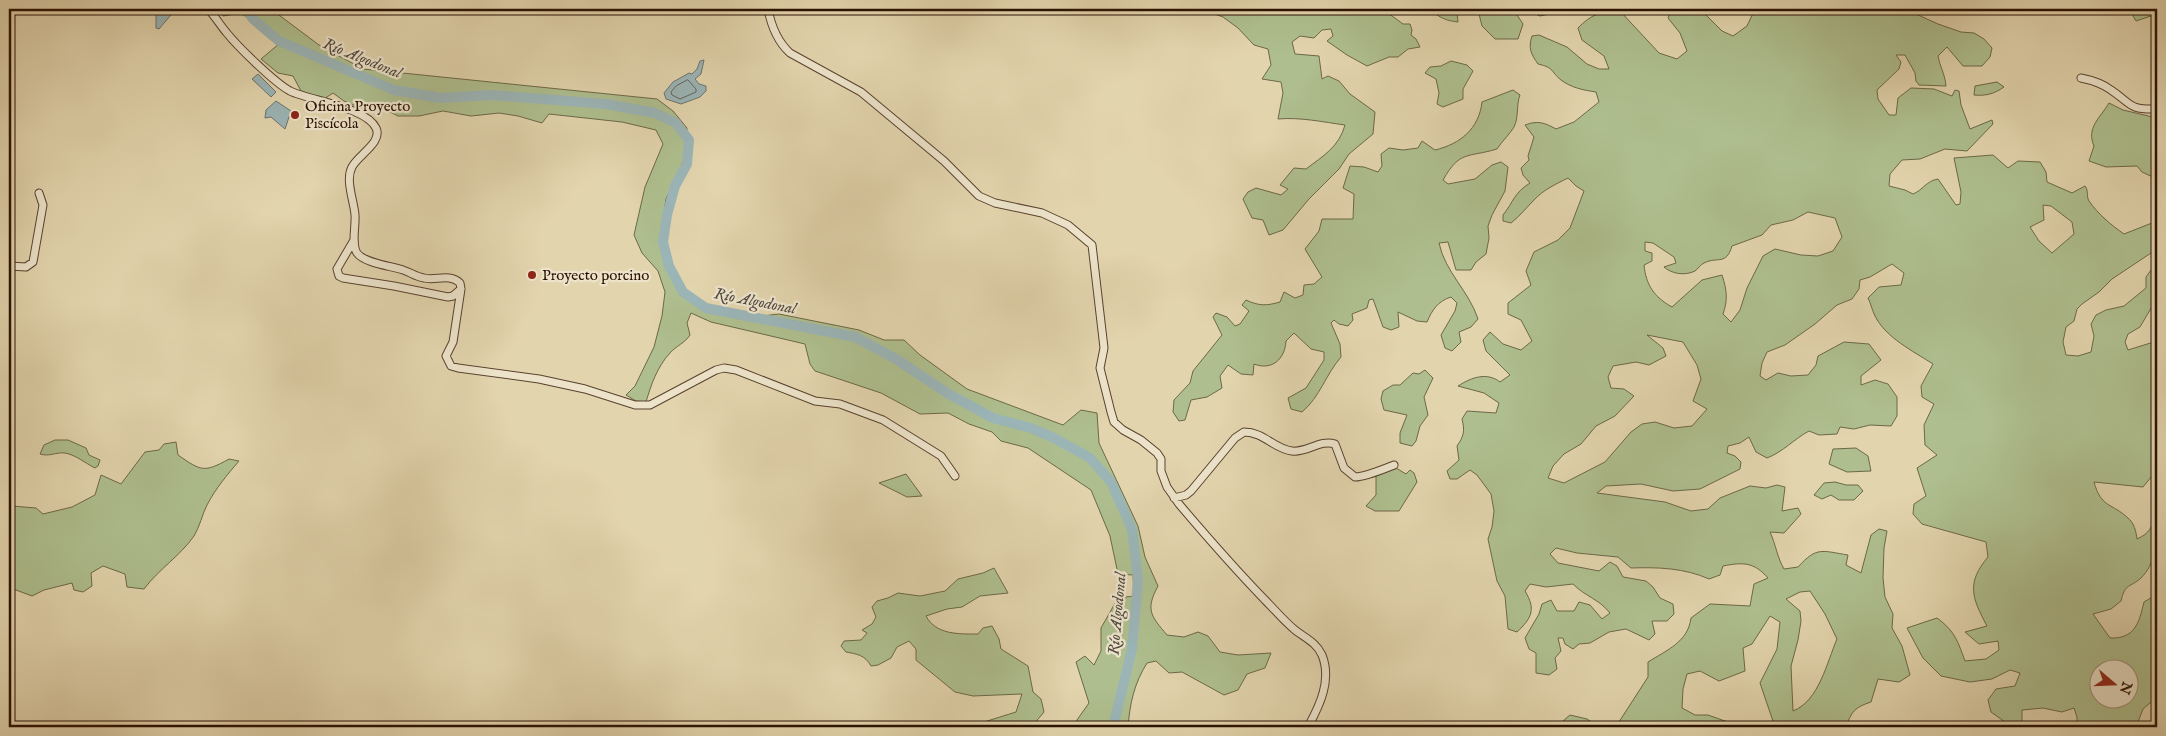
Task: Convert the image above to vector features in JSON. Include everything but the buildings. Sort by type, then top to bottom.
[{"type":"street","points":[[208,9],[228,34],[277,82],[290,91],[352,111],[373,123],[377,129],[378,137],[351,169],[356,252],[362,257],[424,278],[456,280],[461,289],[453,342],[446,356],[451,366],[585,389],[644,406],[656,402],[716,370],[724,368],[736,370],[805,397],[840,404],[883,420],[940,456],[955,476]]},
{"type":"street","points":[[768,9],[770,19],[784,47],[861,92],[944,161],[979,196],[995,203],[1042,213],[1068,225],[1092,245],[1104,348],[1100,368],[1114,422],[1157,453],[1161,459],[1161,471],[1167,487],[1174,498],[1264,600],[1296,631],[1306,636],[1316,645],[1322,656],[1326,678],[1323,695],[1308,727]]},
{"type":"street","points":[[2081,78],[2111,90],[2131,106],[2143,110],[2157,109]]},
{"type":"street","points":[[9,266],[26,266],[33,262],[43,205],[39,193]]},
{"type":"street","points":[[354,240],[337,269],[337,273],[343,278],[448,297],[453,296],[461,289]]},
{"type":"street","points":[[1174,498],[1186,495],[1191,491],[1235,438],[1244,432],[1259,434],[1284,449],[1291,451],[1322,443],[1335,444],[1344,468],[1355,477],[1366,476],[1374,471],[1394,465]]},
{"type":"green space","points":[[217,9],[271,9],[319,45],[363,69],[657,99],[673,111],[687,128],[686,155],[666,199],[661,234],[668,268],[682,293],[706,309],[745,318],[779,314],[859,330],[884,340],[904,340],[920,355],[967,389],[1063,425],[1081,410],[1097,413],[1099,443],[1138,526],[1145,557],[1158,586],[1151,607],[1157,623],[1167,635],[1184,637],[1198,632],[1208,636],[1220,652],[1238,655],[1271,653],[1265,668],[1247,674],[1238,690],[1224,695],[1182,672],[1169,673],[1156,661],[1147,663],[1133,694],[1128,727],[1072,727],[1089,703],[1076,662],[1085,656],[1094,665],[1101,651],[1101,628],[1118,598],[1134,596],[1133,575],[1118,574],[1110,536],[1091,490],[1028,448],[1001,441],[992,432],[969,424],[948,413],[920,414],[881,393],[815,371],[810,364],[805,344],[711,322],[691,313],[687,323],[690,335],[661,364],[646,402],[636,401],[626,395],[635,386],[654,347],[662,316],[665,292],[658,271],[642,253],[634,235],[645,187],[663,144],[656,130],[622,122],[549,114],[542,123],[499,113],[471,116],[443,111],[419,116],[398,116],[380,107],[365,110],[344,101],[333,93],[324,99],[301,91],[293,76],[278,73],[261,59],[280,43],[241,13],[223,16]]},
{"type":"green space","points":[[1201,9],[1390,9],[1388,13],[1403,24],[1410,24],[1411,35],[1416,39],[1420,47],[1408,49],[1398,57],[1389,57],[1367,66],[1327,41],[1333,36],[1331,29],[1322,30],[1314,38],[1300,36],[1292,42],[1295,54],[1319,56],[1322,79],[1328,76],[1339,81],[1350,94],[1375,112],[1373,134],[1349,154],[1339,169],[1309,199],[1283,230],[1269,235],[1263,220],[1252,218],[1243,199],[1248,192],[1256,188],[1281,195],[1288,189],[1280,185],[1294,168],[1306,169],[1324,155],[1335,145],[1345,125],[1303,119],[1278,119],[1283,93],[1281,82],[1262,79],[1271,65],[1268,49],[1254,45],[1238,28],[1223,17]]},
{"type":"green space","points":[[1431,9],[1452,9],[1457,12],[1458,22],[1443,18]]},
{"type":"green space","points":[[1469,9],[1518,9],[1517,15],[1523,24],[1518,39],[1495,39],[1482,26],[1479,14]]},
{"type":"green space","points":[[1524,9],[1572,9],[1540,16]]},
{"type":"green space","points":[[1672,9],[1700,9],[1722,31],[1733,36],[1747,26],[1755,9],[1905,9],[1961,32],[1974,33],[1984,39],[1992,48],[1990,57],[1982,66],[1963,66],[1947,47],[1938,56],[1946,86],[1919,85],[1905,55],[1896,55],[1901,62],[1899,69],[1877,90],[1878,99],[1889,115],[1896,115],[1898,98],[1911,88],[1934,89],[1952,96],[1955,90],[1959,91],[1961,105],[1970,129],[1992,120],[1993,124],[1967,151],[1945,149],[1920,159],[1902,160],[1890,174],[1889,186],[1913,194],[1930,182],[1938,179],[1956,205],[1960,204],[1961,192],[1954,158],[1993,155],[2008,168],[2018,161],[2040,162],[2046,172],[2047,182],[2072,193],[2085,186],[2088,199],[2093,206],[2105,219],[2124,234],[2157,221],[2157,249],[2112,279],[2099,292],[2082,304],[2077,309],[2074,321],[2066,327],[2063,342],[2066,355],[2078,356],[2091,352],[2094,336],[2091,324],[2096,315],[2106,310],[2124,306],[2146,288],[2146,277],[2151,270],[2157,269],[2157,298],[2140,327],[2128,334],[2125,342],[2128,350],[2157,341],[2157,478],[2152,476],[2143,487],[2094,482],[2104,501],[2132,522],[2137,539],[2150,530],[2154,515],[2157,514],[2157,552],[2154,553],[2148,570],[2141,578],[2126,588],[2121,601],[2111,609],[2093,614],[2110,638],[2118,638],[2130,633],[2138,623],[2144,602],[2154,596],[2157,597],[2157,629],[2154,639],[2157,652],[2157,697],[2143,709],[2136,727],[2077,727],[2077,717],[2074,708],[2062,712],[2043,708],[2022,710],[2022,724],[2005,722],[1991,712],[1988,700],[1996,689],[2015,686],[2020,673],[2010,670],[1992,679],[1970,682],[1941,676],[1923,658],[1907,628],[1937,618],[1952,632],[1965,661],[1986,659],[1999,650],[1998,641],[1979,644],[1965,632],[1987,626],[1975,599],[1974,591],[1976,575],[1988,557],[1986,542],[1922,524],[1913,514],[1914,504],[1926,496],[1917,468],[1937,455],[1925,445],[1924,425],[1934,404],[1922,397],[1921,386],[1933,364],[1893,337],[1880,324],[1874,314],[1868,298],[1879,287],[1901,285],[1904,273],[1892,264],[1870,277],[1860,280],[1859,289],[1852,299],[1837,305],[1815,324],[1785,345],[1767,352],[1762,363],[1760,376],[1766,380],[1778,373],[1791,376],[1808,375],[1816,365],[1818,356],[1844,342],[1869,344],[1881,360],[1861,376],[1861,385],[1875,380],[1888,384],[1897,397],[1897,416],[1891,426],[1870,425],[1854,429],[1840,427],[1837,434],[1819,435],[1809,431],[1767,458],[1756,452],[1749,437],[1740,443],[1728,446],[1727,453],[1735,456],[1741,462],[1740,469],[1700,489],[1673,491],[1641,484],[1606,486],[1597,493],[1665,502],[1691,511],[1708,509],[1720,498],[1750,486],[1766,488],[1777,485],[1785,487],[1782,511],[1798,508],[1801,514],[1784,533],[1770,532],[1784,569],[1798,567],[1815,553],[1826,552],[1848,555],[1846,565],[1861,573],[1871,535],[1879,529],[1887,531],[1884,548],[1883,578],[1885,597],[1893,614],[1892,628],[1902,646],[1910,675],[1899,682],[1878,679],[1871,702],[1854,711],[1846,727],[1775,727],[1760,683],[1777,649],[1780,622],[1770,616],[1752,644],[1743,648],[1745,671],[1719,681],[1700,671],[1687,674],[1683,689],[1682,708],[1695,715],[1708,715],[1742,727],[1610,727],[1617,725],[1648,677],[1648,662],[1681,639],[1686,633],[1691,618],[1710,604],[1750,606],[1754,584],[1768,578],[1753,566],[1742,564],[1723,566],[1720,575],[1709,579],[1690,572],[1671,569],[1631,568],[1618,557],[1577,553],[1556,548],[1550,554],[1558,563],[1599,571],[1610,562],[1617,566],[1623,577],[1646,581],[1653,587],[1660,598],[1673,604],[1674,614],[1667,621],[1652,621],[1655,634],[1649,640],[1626,629],[1609,632],[1590,643],[1579,644],[1573,649],[1565,644],[1563,638],[1558,638],[1561,651],[1555,658],[1557,669],[1549,675],[1536,673],[1536,653],[1529,649],[1525,638],[1539,614],[1542,604],[1551,600],[1557,611],[1574,611],[1579,602],[1590,605],[1602,619],[1610,613],[1601,604],[1573,584],[1546,587],[1530,584],[1525,591],[1531,608],[1529,618],[1517,632],[1508,629],[1505,596],[1497,581],[1488,539],[1494,511],[1491,494],[1477,475],[1470,470],[1457,479],[1450,479],[1447,471],[1459,460],[1457,446],[1463,433],[1462,419],[1467,411],[1496,413],[1499,403],[1484,393],[1458,386],[1469,380],[1485,376],[1500,382],[1510,375],[1486,351],[1483,340],[1490,332],[1503,344],[1521,350],[1532,341],[1521,320],[1508,314],[1508,303],[1531,285],[1526,271],[1534,252],[1558,240],[1570,228],[1584,191],[1568,178],[1541,193],[1511,223],[1503,221],[1503,215],[1515,198],[1530,183],[1523,175],[1521,168],[1529,160],[1528,156],[1534,137],[1525,125],[1541,123],[1556,129],[1574,122],[1599,102],[1596,92],[1569,85],[1561,80],[1550,68],[1538,64],[1531,51],[1530,44],[1532,36],[1539,35],[1567,47],[1587,64],[1599,69],[1609,69],[1604,56],[1582,40],[1578,28],[1597,14],[1608,11],[1620,11],[1659,53],[1677,59],[1687,51],[1680,33],[1668,18]],"holes":[[[2043,205],[2051,206],[2072,222],[2074,234],[2052,253],[2039,241],[2030,227],[2044,220]],[[1808,212],[1835,218],[1842,237],[1833,251],[1818,256],[1801,255],[1775,249],[1763,256],[1747,288],[1740,310],[1731,322],[1723,314],[1726,295],[1722,275],[1702,280],[1672,307],[1660,299],[1649,284],[1644,265],[1652,261],[1652,253],[1645,251],[1645,242],[1653,243],[1674,257],[1676,263],[1664,267],[1675,273],[1683,274],[1695,271],[1709,261],[1724,258],[1730,252],[1732,246],[1762,235],[1771,225],[1793,220]],[[1647,335],[1683,342],[1697,365],[1701,379],[1693,401],[1707,409],[1692,426],[1674,428],[1655,422],[1642,424],[1631,432],[1605,462],[1564,483],[1548,478],[1553,466],[1564,454],[1581,444],[1596,426],[1615,416],[1634,396],[1624,389],[1611,388],[1608,377],[1613,366],[1636,362],[1649,365],[1666,356],[1663,348]],[[1810,591],[1825,614],[1837,639],[1816,690],[1802,706],[1793,711],[1791,666],[1801,621],[1800,611],[1786,599],[1800,592]]]},
{"type":"green space","points":[[2135,9],[2157,9],[2157,14],[2136,21],[2133,16]]},
{"type":"green space","points":[[1451,61],[1467,65],[1473,71],[1463,89],[1463,99],[1443,107],[1437,104],[1439,93],[1436,79],[1425,73],[1430,67],[1441,66]]},
{"type":"green space","points":[[1997,82],[2004,87],[1990,94],[1974,95],[1975,86]]},
{"type":"green space","points":[[1513,90],[1520,95],[1516,123],[1497,149],[1460,159],[1449,170],[1443,180],[1448,184],[1475,179],[1492,165],[1501,162],[1508,167],[1505,191],[1488,226],[1489,238],[1486,254],[1476,262],[1471,270],[1456,270],[1448,242],[1439,243],[1446,263],[1469,299],[1478,319],[1471,327],[1459,332],[1461,342],[1452,351],[1445,348],[1441,335],[1455,311],[1457,303],[1451,297],[1436,306],[1427,322],[1417,321],[1398,312],[1399,327],[1391,330],[1383,327],[1373,299],[1369,300],[1367,308],[1352,314],[1353,320],[1348,326],[1339,324],[1334,320],[1331,323],[1340,344],[1341,357],[1314,399],[1302,412],[1291,409],[1288,398],[1306,388],[1324,360],[1324,352],[1311,349],[1294,333],[1286,341],[1280,358],[1272,365],[1261,366],[1254,364],[1253,375],[1241,374],[1228,365],[1220,376],[1222,388],[1207,397],[1191,400],[1185,420],[1179,421],[1173,412],[1174,400],[1190,383],[1193,371],[1222,335],[1213,317],[1216,313],[1227,317],[1235,326],[1240,324],[1249,311],[1242,305],[1246,300],[1267,305],[1280,302],[1284,292],[1295,298],[1303,295],[1304,285],[1314,284],[1322,277],[1305,249],[1319,231],[1322,219],[1353,219],[1354,194],[1343,188],[1350,166],[1364,167],[1378,172],[1382,166],[1381,154],[1389,148],[1403,150],[1418,148],[1422,141],[1435,150],[1452,144],[1467,134],[1477,120],[1482,102]]},
{"type":"green space","points":[[2109,103],[2123,110],[2157,118],[2157,179],[2142,172],[2137,166],[2106,167],[2089,161],[2094,146],[2092,140],[2093,128]]},
{"type":"green space","points":[[1425,370],[1433,378],[1424,397],[1428,415],[1420,426],[1416,441],[1412,446],[1400,443],[1400,433],[1407,415],[1384,410],[1381,399],[1383,391],[1393,385],[1400,385],[1413,373],[1419,374]]},
{"type":"green space","points":[[55,440],[68,440],[86,448],[89,455],[100,460],[98,466],[95,468],[77,457],[65,453],[40,454],[44,445]]},
{"type":"green space","points":[[176,442],[178,455],[198,467],[214,467],[229,459],[239,461],[210,499],[194,536],[144,589],[127,587],[125,574],[103,566],[91,573],[92,586],[83,592],[74,590],[72,583],[44,590],[32,596],[16,590],[9,591],[9,503],[12,506],[36,508],[43,514],[72,507],[95,495],[101,475],[121,484],[145,452],[159,450],[164,444]]},
{"type":"green space","points":[[1856,448],[1868,456],[1871,471],[1847,472],[1829,464],[1833,449]]},
{"type":"green space","points":[[1396,468],[1406,474],[1410,470],[1414,473],[1417,482],[1399,511],[1375,511],[1366,506],[1376,495],[1376,476]]},
{"type":"green space","points":[[906,474],[922,496],[907,497],[879,483]]},
{"type":"green space","points":[[1835,482],[1846,485],[1858,485],[1863,491],[1854,500],[1839,500],[1831,495],[1822,499],[1814,495],[1824,483]]},
{"type":"green space","points":[[994,568],[1008,593],[980,596],[962,607],[947,609],[926,616],[936,627],[949,632],[978,634],[983,628],[992,626],[999,639],[1001,649],[1028,666],[1033,692],[1041,699],[1044,712],[1033,725],[1029,727],[968,727],[1016,712],[1022,694],[973,696],[955,692],[916,660],[916,649],[909,641],[897,647],[891,658],[878,665],[871,666],[863,657],[846,652],[841,646],[844,641],[861,640],[867,633],[862,630],[872,624],[876,617],[872,607],[877,601],[898,593],[920,596],[945,591],[958,579],[983,573]]},
{"type":"green space","points":[[1570,715],[1587,719],[1599,727],[1567,727],[1563,721]]},
{"type":"water","points":[[156,9],[176,9],[159,29],[156,28]]},
{"type":"water","points":[[704,60],[701,74],[695,79],[699,84],[706,86],[706,91],[700,97],[681,104],[666,99],[664,93],[673,82],[689,73],[692,74],[697,69],[700,61]]},
{"type":"water","points":[[258,74],[276,92],[271,97],[252,79]]},
{"type":"water","points":[[276,101],[291,111],[285,129],[271,117],[265,118],[266,110]]},
{"type":"waterway","name":"Río Algodonal","points":[[246,9],[253,19],[279,41],[394,90],[440,98],[491,95],[606,104],[655,113],[676,123],[689,140],[687,164],[675,186],[667,215],[663,242],[669,266],[683,292],[706,308],[855,337],[896,359],[947,393],[993,418],[1031,428],[1054,438],[1090,458],[1111,482],[1132,529],[1138,579],[1132,649],[1113,727]]},
{"type":"place","name":"Oficina Proyecto Piscícola","points":[[295,115]]},
{"type":"place","name":"Proyecto porcino","points":[[532,275]]}]
